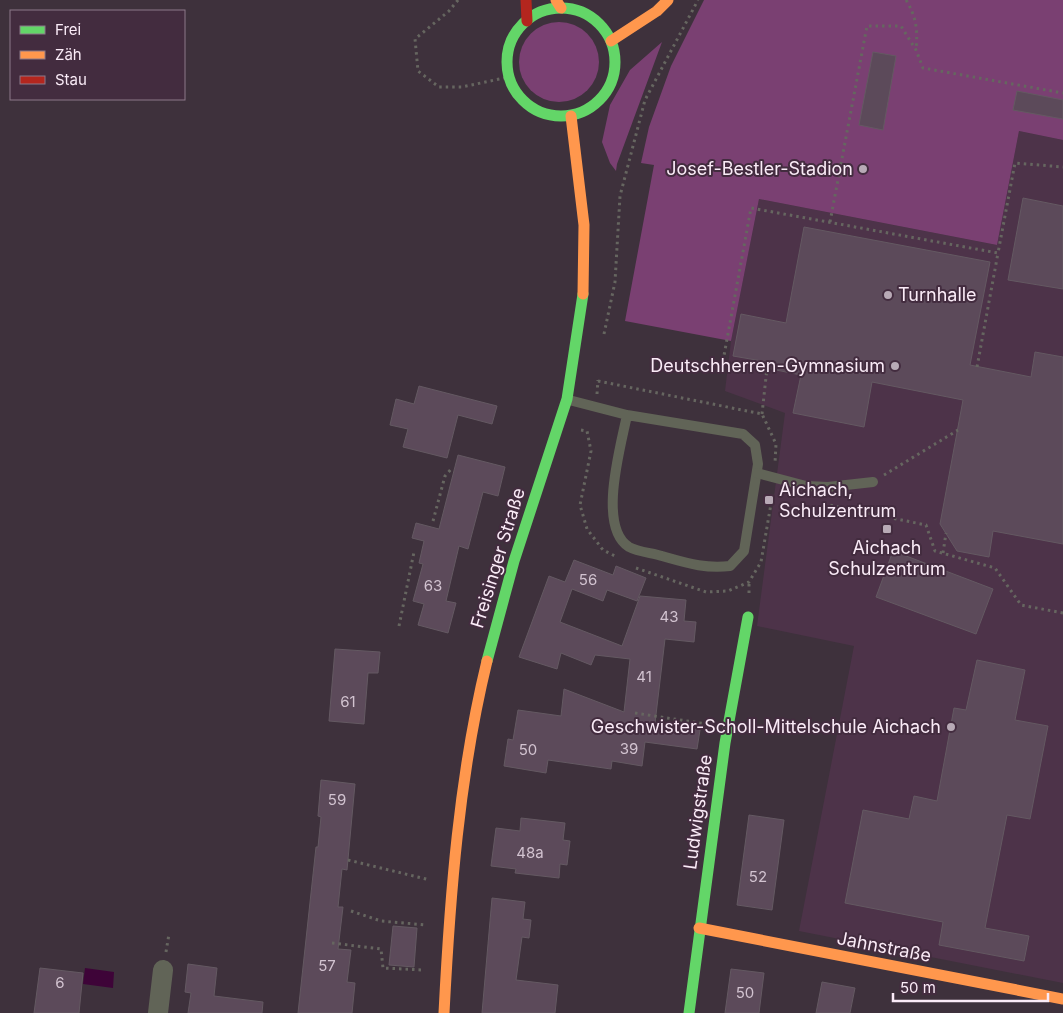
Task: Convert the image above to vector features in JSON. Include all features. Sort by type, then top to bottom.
[{"type":"main road","points":[[526,0],[527,20]]},
{"type":"main road","points":[[611,42],[657,11],[668,0]]},
{"type":"main road","points":[[558,4],[591,17],[606,33],[611,42],[615,65],[610,86],[591,108],[571,116],[550,115],[532,108],[517,94],[509,77],[508,50],[518,30],[527,20],[558,4]]},
{"type":"main road","name":"Freisinger Straße","points":[[444,1013],[453,882],[467,764],[482,681],[498,615],[521,536],[558,426],[574,364],[582,303],[584,227],[571,116]]},
{"type":"main road","name":"Ludwigstraße","points":[[688,1013],[728,727],[748,618]]},
{"type":"main road","name":"Jahnstraße","points":[[699,928],[1063,999]]},
{"type":"street","points":[[158,1013],[163,970]]},
{"type":"lane","points":[[566,399],[627,415],[743,434],[755,445],[758,464],[744,551],[730,566],[709,568],[629,547],[616,533],[612,510],[614,482],[627,415]]},
{"type":"lane","points":[[756,473],[806,486],[828,487],[873,482]]},
{"type":"path","points":[[458,0],[449,11],[415,39],[418,71],[439,87],[462,87],[509,77]]},
{"type":"path","points":[[603,336],[607,329],[615,282],[620,196],[645,100],[698,0]]},
{"type":"path","points":[[906,0],[912,10],[918,29],[916,50]]},
{"type":"path","points":[[830,222],[867,26],[901,26],[916,50],[922,68],[1063,93]]},
{"type":"path","points":[[977,367],[1015,163],[1063,167]]},
{"type":"path","points":[[723,361],[751,208],[998,252]]},
{"type":"path","points":[[632,566],[706,592],[728,591],[750,582],[761,562],[774,478],[776,444],[762,414],[767,368]]},
{"type":"path","points":[[596,373],[598,381],[596,407]]},
{"type":"path","points":[[598,381],[762,414]]},
{"type":"path","points":[[558,426],[587,431],[591,451],[580,504],[587,529],[603,550],[617,558]]},
{"type":"path","points":[[873,482],[958,430]]},
{"type":"path","points":[[433,521],[444,476],[452,468]]},
{"type":"path","points":[[773,490],[782,492]]},
{"type":"path","points":[[817,502],[926,525],[935,551],[995,568],[1021,605],[1063,613]]},
{"type":"path","points":[[943,553],[946,533]]},
{"type":"path","points":[[399,626],[414,552]]},
{"type":"path","points":[[635,713],[728,727]]},
{"type":"path","points":[[348,860],[424,880],[453,882]]},
{"type":"path","points":[[351,911],[381,921],[449,926]]},
{"type":"path","points":[[332,943],[382,949],[382,968],[447,971]]},
{"type":"shaded area","name":"Josef-Bestler-Stadion","points":[[704,0],[1063,0],[1063,140],[1019,131],[997,245],[759,199],[731,341],[625,321],[654,165],[641,163],[649,127],[671,66]]},
{"type":"shaded area","points":[[559,22],[574,25],[587,34],[596,47],[599,62],[596,77],[587,90],[574,99],[559,102],[544,99],[531,90],[522,77],[519,62],[522,47],[531,34],[544,25]]},
{"type":"shaded area","points":[[662,42],[616,171],[610,163],[602,142],[610,105],[630,70]]},
{"type":"shaded area","points":[[1019,131],[1063,140],[1063,983],[799,931],[854,646],[757,626],[785,413],[725,391],[731,341],[759,199],[997,245]]},
{"type":"shaded area","points":[[85,968],[114,972],[113,988],[83,984]]},
{"type":"building","points":[[873,52],[896,56],[883,130],[859,125]]},
{"type":"building","points":[[1017,91],[1063,100],[1063,119],[1013,110]]},
{"type":"building","points":[[1023,198],[1063,206],[1063,289],[1008,280]]},
{"type":"building","points":[[804,227],[990,262],[970,365],[1031,377],[1035,352],[1063,357],[1063,544],[993,531],[989,557],[957,551],[940,524],[963,400],[872,382],[864,427],[793,413],[801,375],[761,367],[762,361],[733,356],[741,314],[786,323]]},
{"type":"building","points":[[419,386],[497,406],[492,424],[458,415],[447,458],[403,447],[408,429],[390,425],[396,399],[414,404]]},
{"type":"building","points":[[458,455],[505,467],[498,496],[483,492],[468,549],[459,546],[446,601],[456,603],[448,633],[418,625],[424,604],[413,601],[423,564],[419,563],[424,541],[412,538],[416,523],[439,529]]},
{"type":"building","points":[[893,551],[993,589],[976,634],[876,597]]},
{"type":"building","points":[[574,560],[613,575],[616,566],[646,578],[637,601],[607,590],[603,601],[572,589],[560,622],[622,646],[640,596],[686,600],[684,621],[696,622],[694,642],[665,639],[655,723],[700,730],[697,749],[645,742],[642,766],[612,761],[611,769],[548,760],[546,773],[504,766],[508,739],[513,740],[518,710],[561,716],[564,689],[624,712],[630,659],[595,655],[591,665],[561,653],[557,669],[519,657],[549,576],[565,582]]},
{"type":"building","points":[[335,649],[380,652],[378,673],[368,673],[364,724],[329,721]]},
{"type":"building","points":[[977,660],[1025,670],[1015,720],[1048,726],[1030,819],[1007,815],[985,928],[1029,936],[1024,961],[939,945],[943,922],[845,903],[863,810],[909,819],[914,796],[937,801],[954,708],[966,710]]},
{"type":"building","points":[[321,780],[355,784],[347,870],[342,869],[338,907],[343,907],[338,949],[351,950],[347,982],[355,983],[352,1013],[298,1013],[321,817],[318,816]]},
{"type":"building","points":[[749,815],[784,820],[772,910],[737,905]]},
{"type":"building","points":[[521,818],[565,823],[563,840],[570,841],[567,865],[560,864],[559,878],[515,873],[516,869],[491,866],[496,828],[520,831]]},
{"type":"building","points":[[492,898],[525,902],[523,919],[531,920],[529,938],[522,937],[516,980],[558,985],[555,1013],[482,1013]]},
{"type":"building","points":[[393,926],[417,928],[414,967],[389,965]]},
{"type":"building","points":[[188,964],[217,968],[214,996],[263,1002],[262,1013],[188,1013],[191,993],[185,992]]},
{"type":"building","points":[[40,968],[83,973],[79,1013],[34,1013]]},
{"type":"building","points":[[731,969],[764,973],[759,1013],[725,1013]]},
{"type":"building","points":[[822,982],[855,988],[850,1013],[816,1013]]},
{"type":"traffic: fast","points":[[561,8],[582,12],[599,24],[611,41],[615,62],[611,83],[599,100],[582,112],[561,116],[540,112],[523,100],[511,83],[507,62],[511,41],[523,24],[540,12],[561,8]]},
{"type":"traffic: fast","points":[[487,661],[514,561],[567,399],[583,294]]},
{"type":"traffic: fast","points":[[689,1013],[725,743],[748,617]]},
{"type":"traffic: slow","points":[[556,0],[561,8]]},
{"type":"traffic: slow","points":[[611,41],[657,11],[668,0]]},
{"type":"traffic: slow","points":[[571,116],[584,225],[583,294]]},
{"type":"traffic: slow","points":[[444,1013],[449,924],[457,836],[469,748],[487,661]]},
{"type":"traffic: slow","points":[[699,928],[1063,999]]},
{"type":"traffic: jam","points":[[526,0],[527,21]]},
{"type":"place","name":"Josef-Bestler-Stadion","points":[[863,169]]},
{"type":"place","name":"Turnhalle","points":[[888,295]]},
{"type":"place","name":"Deutschherren-Gymnasium","points":[[895,366]]},
{"type":"place","name":"Aichach, Schulzentrum","points":[[769,500]]},
{"type":"place","name":"Aichach Schulzentrum","points":[[887,529]]},
{"type":"place","name":"Geschwister-Scholl-Mittelschule Aichach","points":[[951,727]]}]
